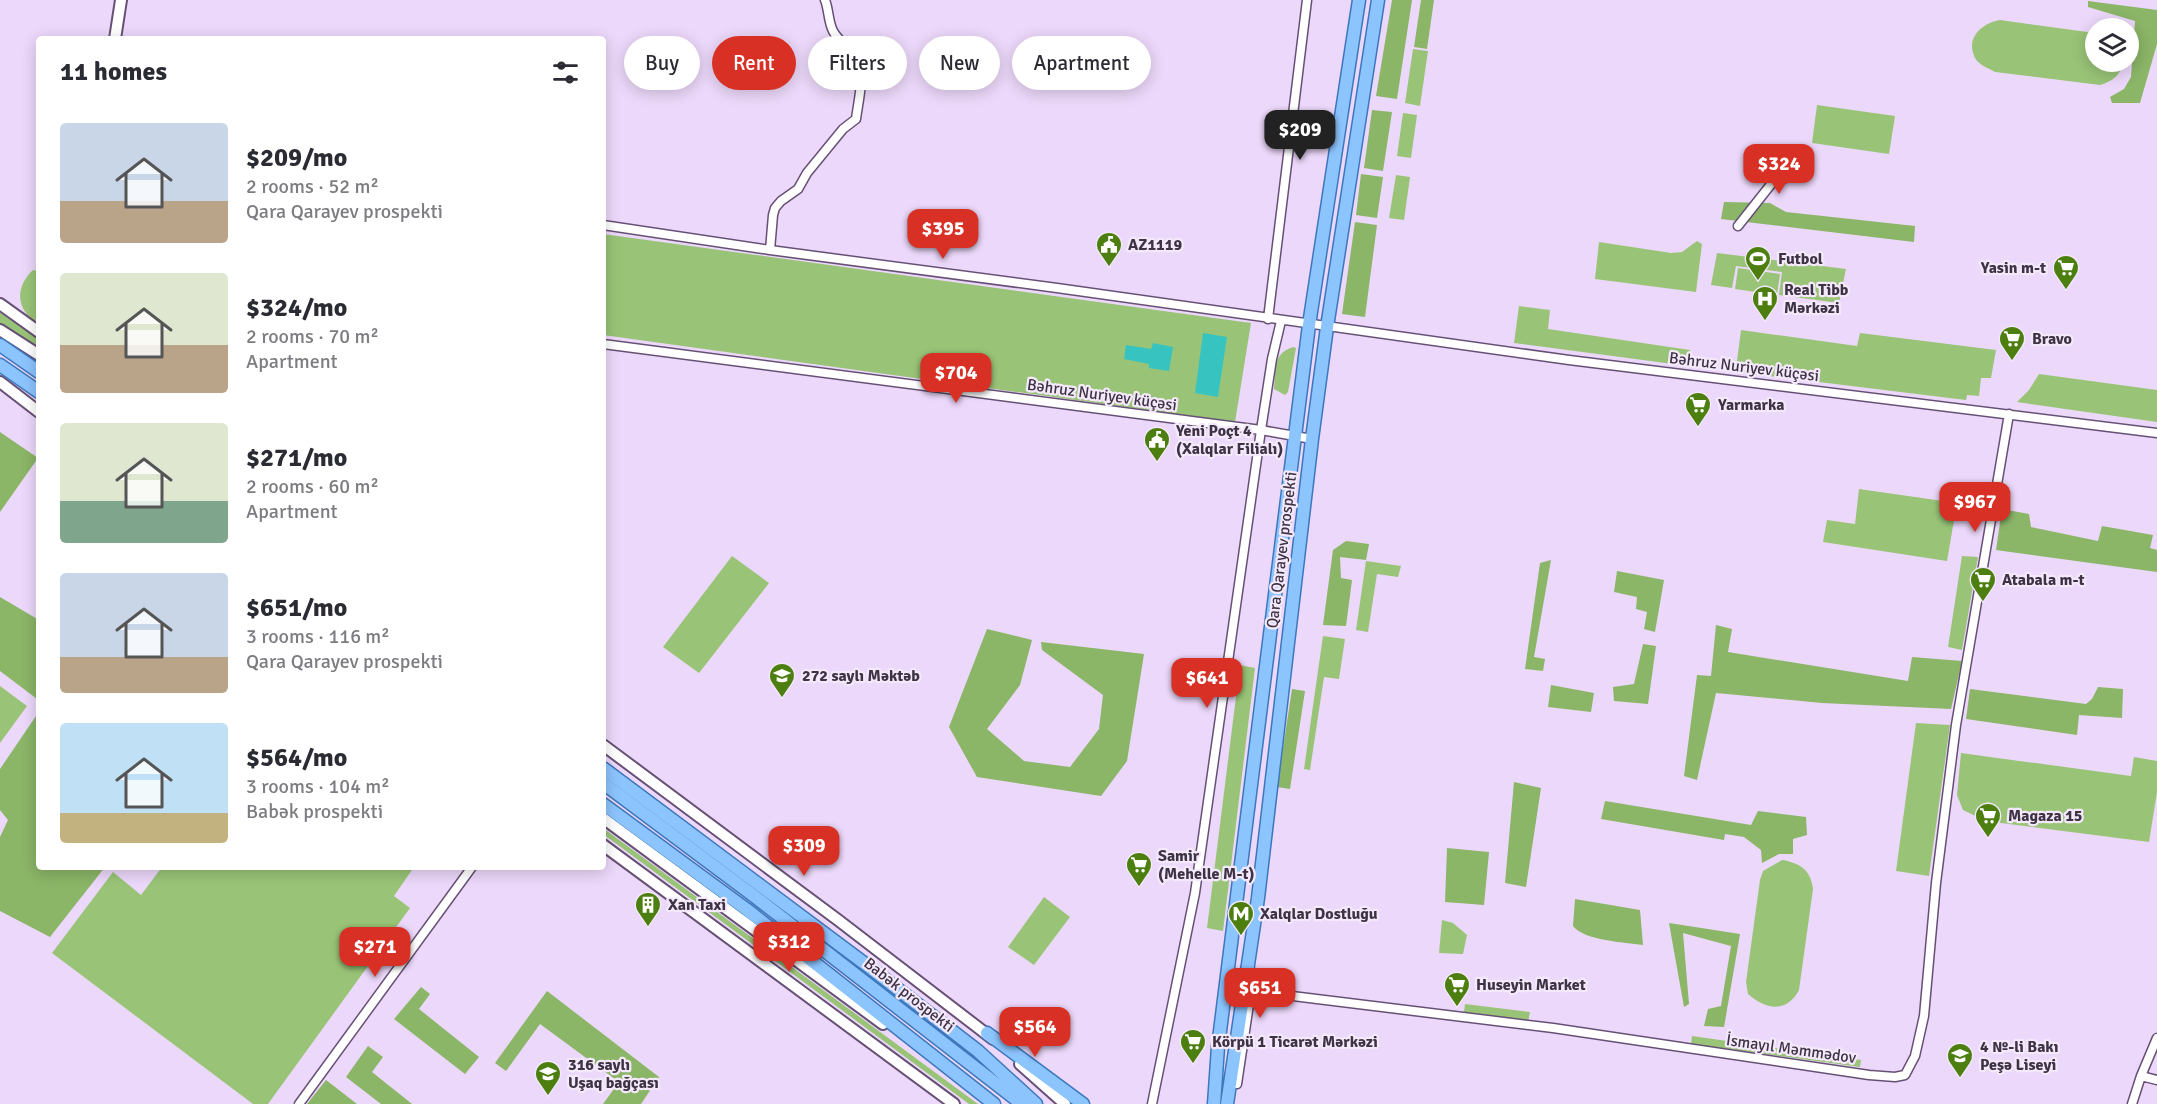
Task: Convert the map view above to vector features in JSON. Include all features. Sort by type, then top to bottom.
[{"type":"main road","points":[[115,36],[121,0]]},
{"type":"main road","name":"Qara Qarayev prospekti","points":[[1214,1104],[1218,1047],[1308,325],[1359,0]]},
{"type":"main road","name":"Qara Qarayev prospekti","points":[[1227,1104],[1258,898],[1327,327],[1378,0]]},
{"type":"main road","points":[[0,304],[36,330]]},
{"type":"main road","points":[[0,330],[36,353]]},
{"type":"main road","points":[[0,345],[36,370]]},
{"type":"main road","points":[[0,365],[36,390]]},
{"type":"main road","points":[[0,384],[36,410]]},
{"type":"main road","name":"Babək prospekti","points":[[606,747],[987,1033],[1065,1104]]},
{"type":"main road","points":[[606,770],[978,1051],[1036,1104]]},
{"type":"main road","name":"Babək prospekti","points":[[606,785],[762,902],[1022,1104]]},
{"type":"main road","name":"Babək prospekti","points":[[606,806],[781,936],[993,1104]]},
{"type":"main road","points":[[606,820],[993,1104]]},
{"type":"main road","points":[[606,847],[954,1104]]},
{"type":"main road","points":[[987,1033],[1083,1104]]},
{"type":"main road","points":[[1234,1104],[1237,1084],[1237,1034]]},
{"type":"main road","points":[[1208,1104],[1218,1047]]},
{"type":"street","points":[[770,250],[776,208],[781,201],[798,189],[807,173],[843,129],[856,119],[862,64],[835,34],[828,19],[828,6],[825,0]]},
{"type":"street","points":[[1268,319],[1307,0]]},
{"type":"street","points":[[1738,226],[1772,183],[1785,178],[1788,156]]},
{"type":"street","points":[[606,225],[1308,325]]},
{"type":"street","points":[[1152,1104],[1195,893],[1261,430],[1272,359],[1281,321]]},
{"type":"street","name":"Bəhruz Nuriyev küçəsi","points":[[1308,325],[1726,380],[2157,433]]},
{"type":"street","name":"Bəhruz Nuriyev küçəsi","points":[[606,344],[1261,430],[1312,439]]},
{"type":"street","name":"İsmayıl Məmmədov","points":[[1251,991],[1553,1028],[1869,1075],[1895,1077],[1905,1075],[1915,1056],[1924,1016],[1956,725],[2008,414]]},
{"type":"street","points":[[300,1104],[470,870]]},
{"type":"street","points":[[1237,1084],[1251,991],[1250,952]]},
{"type":"street","points":[[2132,1104],[2157,1038]]},
{"type":"street","points":[[2141,1076],[2157,1080]]},
{"type":"shaded area","points":[[1392,0],[1412,0],[1397,99],[1376,96]]},
{"type":"shaded area","points":[[1421,0],[1434,0],[1427,49],[1414,47]]},
{"type":"shaded area","points":[[2088,1],[2157,10],[2157,44],[2140,103],[2112,103],[2110,97],[2124,89],[2131,72],[2139,72],[2139,18],[2125,18],[2088,7]]},
{"type":"shaded area","points":[[2000,20],[2085,32],[2085,72],[2119,72],[2109,82],[2100,85],[1995,72],[1977,60],[1972,51],[1972,44],[1977,33]]},
{"type":"shaded area","points":[[1413,49],[1428,51],[1420,106],[1405,103]]},
{"type":"shaded area","points":[[1817,105],[1895,116],[1889,154],[1812,143]]},
{"type":"shaded area","points":[[1372,110],[1392,112],[1383,171],[1364,168]]},
{"type":"shaded area","points":[[1403,113],[1417,115],[1411,158],[1397,156]]},
{"type":"shaded area","points":[[1361,174],[1383,177],[1377,218],[1356,215]]},
{"type":"shaded area","points":[[1396,175],[1410,177],[1404,220],[1389,218]]},
{"type":"shaded area","points":[[1724,202],[1770,203],[1786,212],[1915,226],[1914,242],[1721,219]]},
{"type":"shaded area","points":[[1355,222],[1377,225],[1365,317],[1342,314]]},
{"type":"shaded area","points":[[606,234],[1251,323],[1235,422],[606,335]]},
{"type":"shaded area","points":[[1697,241],[1702,244],[1696,292],[1595,279],[1599,242],[1671,253],[1682,252]]},
{"type":"shaded area","points":[[1717,253],[1846,269],[1839,303],[1779,295],[1782,272],[1736,266],[1732,288],[1711,285]]},
{"type":"shaded area","name":"Futbol","points":[[1738,268],[1780,274],[1777,295],[1735,289]]},
{"type":"shaded area","points":[[33,270],[36,270],[36,322],[26,313],[20,299],[20,292]]},
{"type":"shaded area","points":[[1519,306],[1550,310],[1548,329],[1690,350],[1688,366],[1514,343]]},
{"type":"shaded area","points":[[0,312],[36,338],[36,346],[0,323]]},
{"type":"shaded area","points":[[1741,330],[1857,346],[1860,333],[1996,350],[1991,378],[1981,378],[1979,396],[1967,395],[1966,400],[1745,373],[1736,369]]},
{"type":"shaded area","points":[[1203,333],[1227,337],[1218,397],[1195,393]]},
{"type":"shaded area","points":[[1153,343],[1173,347],[1169,371],[1149,368],[1149,364],[1124,359],[1126,345],[1151,349]]},
{"type":"shaded area","points":[[1293,347],[1296,348],[1288,392],[1285,395],[1274,389],[1275,369],[1281,354]]},
{"type":"shaded area","points":[[2039,374],[2157,390],[2157,422],[2017,402],[2029,390]]},
{"type":"shaded area","points":[[0,432],[36,457],[36,461],[0,512]]},
{"type":"shaded area","points":[[1859,489],[1957,503],[1947,561],[1823,542],[1827,520],[1855,524]]},
{"type":"shaded area","points":[[2002,509],[2029,514],[2031,527],[2098,541],[2102,526],[2153,535],[2150,548],[2157,550],[2157,572],[1996,550]]},
{"type":"shaded area","points":[[1346,541],[1369,544],[1366,560],[1340,557],[1341,578],[1352,580],[1346,626],[1323,625],[1333,550]]},
{"type":"shaded area","points":[[732,556],[769,583],[699,673],[663,647]]},
{"type":"shaded area","points":[[1962,556],[1978,557],[1962,650],[1948,647]]},
{"type":"shaded area","points":[[1551,560],[1534,657],[1545,659],[1543,671],[1525,669],[1540,563]]},
{"type":"shaded area","points":[[1366,561],[1401,566],[1398,577],[1377,574],[1368,632],[1356,630]]},
{"type":"shaded area","points":[[1617,571],[1664,580],[1655,632],[1644,629],[1647,612],[1636,609],[1637,597],[1614,592]]},
{"type":"shaded area","points":[[0,597],[36,618],[36,698],[0,671]]},
{"type":"shaded area","points":[[1716,625],[1732,629],[1728,652],[1908,681],[1912,657],[1962,661],[1951,709],[1822,703],[1716,693],[1697,780],[1684,776],[1697,675],[1711,676]]},
{"type":"shaded area","points":[[987,629],[1032,640],[1020,685],[987,729],[1024,761],[1070,767],[1099,729],[1103,695],[1042,650],[1041,642],[1144,654],[1127,761],[1101,796],[977,777],[949,727]]},
{"type":"shaded area","points":[[1323,636],[1345,639],[1339,679],[1324,677],[1310,770],[1304,769]]},
{"type":"shaded area","points":[[1643,644],[1656,646],[1648,704],[1614,701],[1613,687],[1634,684]]},
{"type":"shaded area","points":[[1240,665],[1255,668],[1223,931],[1207,928]]},
{"type":"shaded area","points":[[1551,685],[1594,693],[1591,712],[1548,707]]},
{"type":"shaded area","points":[[0,686],[27,706],[0,743]]},
{"type":"shaded area","points":[[2098,687],[2123,689],[2122,718],[2079,715],[2077,735],[1966,719],[1970,689],[2086,704],[2092,699]]},
{"type":"shaded area","points":[[1292,689],[1305,691],[1290,789],[1277,787]]},
{"type":"shaded area","points":[[36,716],[36,870],[103,870],[50,937],[0,911],[0,837],[8,820],[0,810],[0,769]]},
{"type":"shaded area","points":[[1916,723],[1950,725],[1929,876],[1896,871]]},
{"type":"shaded area","points":[[1961,753],[2131,776],[2134,757],[2157,761],[2157,792],[2149,842],[1986,821],[1963,810],[1957,795]]},
{"type":"shaded area","points":[[1514,782],[1541,788],[1526,887],[1505,883]]},
{"type":"shaded area","points":[[1605,801],[1751,825],[1758,811],[1806,817],[1807,835],[1793,839],[1793,854],[1779,854],[1762,863],[1761,850],[1744,837],[1725,834],[1724,840],[1601,819]]},
{"type":"shaded area","points":[[606,830],[978,1104],[969,1104],[606,836]]},
{"type":"shaded area","points":[[1447,848],[1489,852],[1484,905],[1445,902]]},
{"type":"shaded area","points":[[1782,860],[1804,868],[1810,877],[1813,889],[1799,990],[1788,1003],[1776,1007],[1762,1003],[1748,994],[1746,982],[1760,880],[1763,871]]},
{"type":"shaded area","points":[[160,870],[412,870],[394,896],[410,908],[268,1104],[253,1104],[52,953],[113,872],[141,895]]},
{"type":"shaded area","points":[[1044,897],[1070,917],[1034,965],[1008,947]]},
{"type":"shaded area","points":[[1575,899],[1640,910],[1643,945],[1595,938],[1579,931],[1573,926]]},
{"type":"shaded area","points":[[1442,920],[1453,923],[1467,935],[1463,954],[1439,953]]},
{"type":"shaded area","points":[[1669,923],[1740,934],[1724,1027],[1704,1026],[1708,1009],[1721,1006],[1731,946],[1683,933],[1689,1004],[1684,1007]]},
{"type":"shaded area","points":[[421,987],[430,994],[419,1009],[479,1057],[465,1074],[394,1019]]},
{"type":"shaded area","points":[[547,991],[659,1077],[641,1104],[603,1104],[619,1082],[540,1024],[506,1071],[495,1063]]},
{"type":"shaded area","points":[[1465,1004],[1530,1012],[1528,1022],[1464,1012]]},
{"type":"shaded area","points":[[1692,1036],[1861,1060],[1860,1067],[1691,1044]]},
{"type":"shaded area","points":[[368,1046],[383,1057],[372,1072],[412,1104],[381,1104],[346,1077]]},
{"type":"shaded area","points":[[326,1080],[357,1104],[307,1104]]},
{"type":"place","name":"AZ1119","points":[[1109,268]]},
{"type":"place","name":"Futbol","points":[[1758,282]]},
{"type":"place","name":"Yasin m-t","points":[[2066,291]]},
{"type":"place","name":"Real Tibb Mərkəzi","points":[[1765,322]]},
{"type":"place","name":"Bravo","points":[[2012,362]]},
{"type":"place","name":"Yarmarka","points":[[1698,428]]},
{"type":"place","name":"Yeni Poçt 4 (Xalqlar Filialı)","points":[[1157,463]]},
{"type":"place","name":"Atabala m-t","points":[[1983,603]]},
{"type":"place","name":"272 saylı Məktəb","points":[[782,699]]},
{"type":"place","name":"Magaza 15","points":[[1988,839]]},
{"type":"place","name":"Samir (Mehelle M-t)","points":[[1139,888]]},
{"type":"place","name":"Xan Taxi","points":[[648,928]]},
{"type":"place","name":"Xalqlar Dostluğu","points":[[1241,937]]},
{"type":"place","name":"Huseyin Market","points":[[1457,1008]]},
{"type":"place","name":"Körpü 1 Ticarət Mərkəzi","points":[[1193,1065]]},
{"type":"place","name":"4 №-li Bakı Peşə Liseyi","points":[[1960,1079]]},
{"type":"place","name":"316 saylı Uşaq bağçası","points":[[548,1097]]}]
